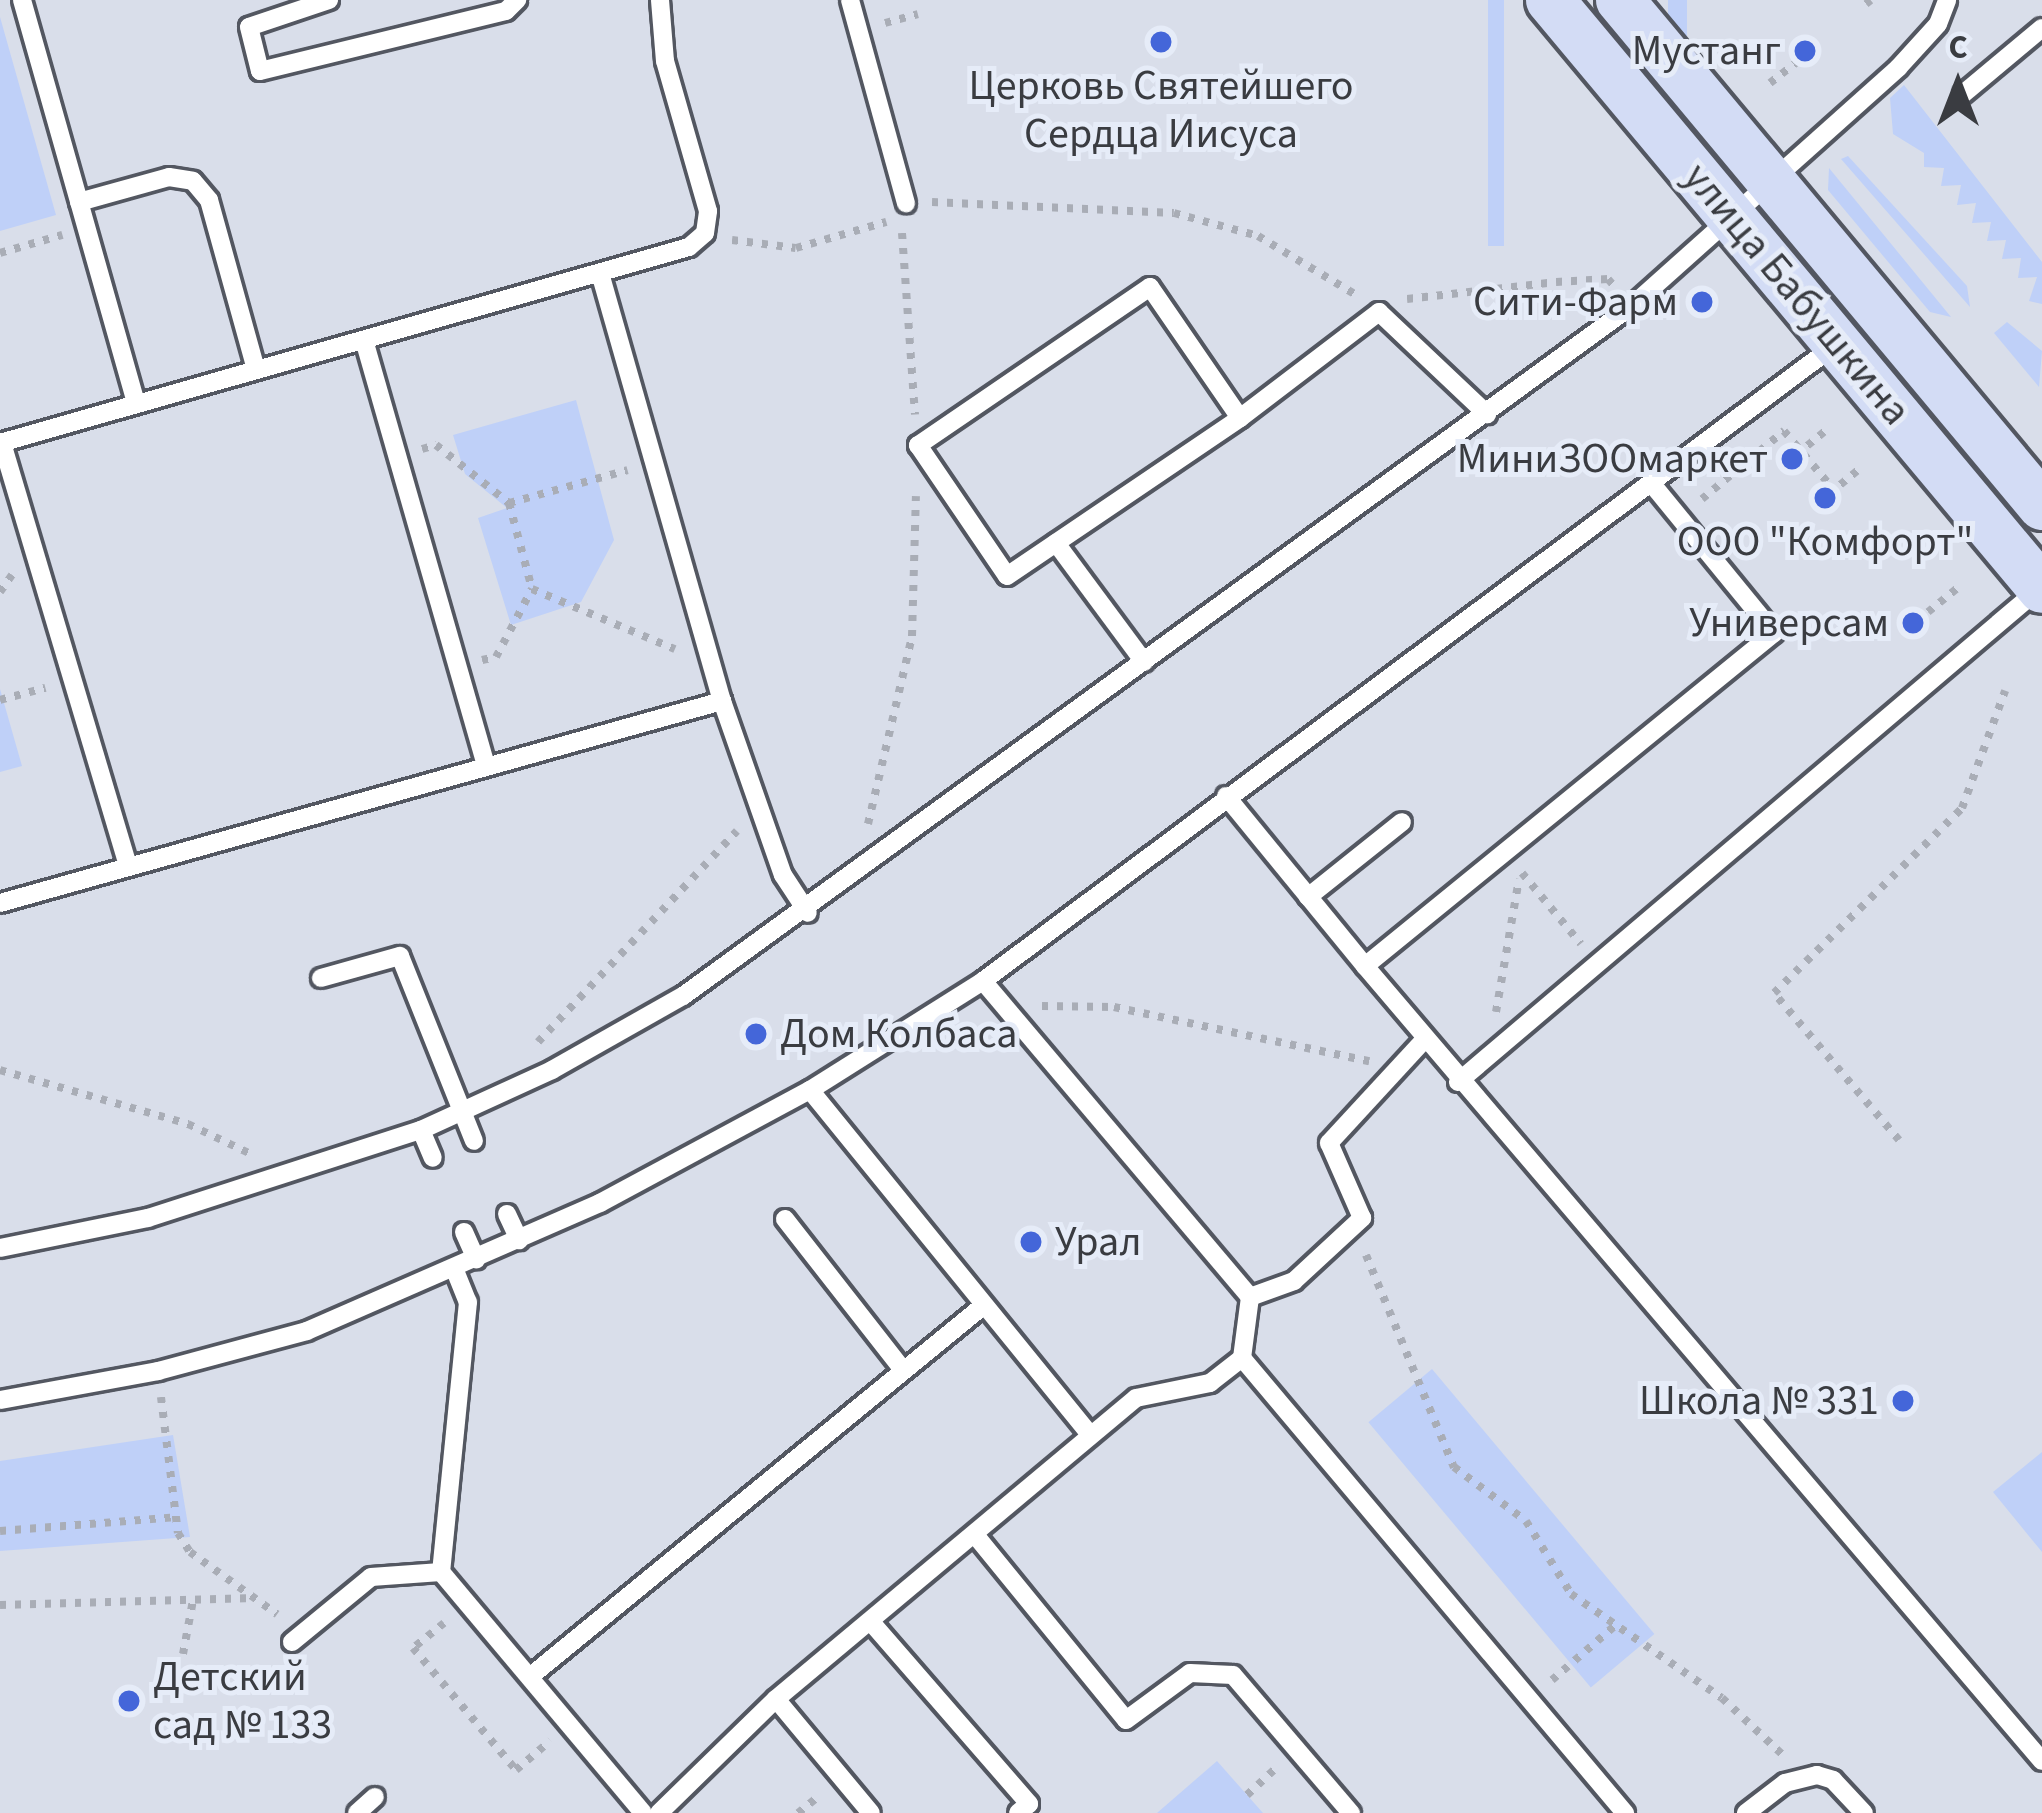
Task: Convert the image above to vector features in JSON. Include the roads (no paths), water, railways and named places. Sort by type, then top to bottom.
[{"type":"street","name":"улица Бабушкина","points":[[1550,0],[2042,587]]},
{"type":"street","name":"улица Бабушкина","points":[[1620,0],[2042,506]]},
{"type":"lane","points":[[22,0],[136,404]]},
{"type":"lane","points":[[329,0],[249,27],[260,71],[506,11],[518,0]]},
{"type":"lane","points":[[128,866],[1,443],[689,247],[705,233],[708,211],[665,61],[660,0]]},
{"type":"lane","points":[[850,0],[906,203]]},
{"type":"lane","points":[[0,1248],[265,1184],[421,1130],[683,997],[808,913],[1633,305],[1729,213],[1898,68],[1938,24],[1947,0]]},
{"type":"lane","points":[[1963,94],[2042,28]]},
{"type":"lane","points":[[79,202],[169,177],[193,182],[209,200],[256,370]]},
{"type":"lane","points":[[600,273],[722,701],[783,875],[808,913]]},
{"type":"lane","points":[[1240,418],[1150,287],[918,445],[1007,576],[1240,418],[1378,312],[1487,414]]},
{"type":"lane","points":[[364,340],[486,766]]},
{"type":"lane","points":[[0,1400],[158,1371],[307,1330],[518,1240],[810,1090],[983,980],[1837,343]]},
{"type":"lane","points":[[1365,966],[1774,633],[1652,484]]},
{"type":"lane","points":[[1056,543],[1144,662]]},
{"type":"lane","points":[[1458,1082],[2042,587]]},
{"type":"lane","points":[[0,902],[722,701]]},
{"type":"lane","points":[[1226,796],[1458,1082],[2042,1761]]},
{"type":"lane","points":[[1308,897],[1402,822]]},
{"type":"lane","points":[[321,978],[400,956],[474,1141]]},
{"type":"lane","points":[[659,1813],[776,1699],[1136,1398],[1210,1383],[1242,1358],[1250,1297],[983,980]]},
{"type":"lane","points":[[1250,1297],[1294,1281],[1361,1218],[1329,1142],[1424,1040]]},
{"type":"lane","points":[[810,1090],[1090,1436]]},
{"type":"lane","points":[[421,1130],[434,1158]]},
{"type":"lane","points":[[506,1214],[518,1240]]},
{"type":"lane","points":[[785,1219],[904,1370]]},
{"type":"lane","points":[[464,1232],[476,1259]]},
{"type":"lane","points":[[454,1268],[468,1302],[442,1572],[643,1813]]},
{"type":"lane","points":[[532,1675],[984,1305]]},
{"type":"lane","points":[[1242,1358],[1625,1813]]},
{"type":"lane","points":[[976,1536],[1126,1720],[1190,1672],[1233,1675],[1351,1813]]},
{"type":"lane","points":[[297,1638],[371,1577],[442,1572]]},
{"type":"lane","points":[[871,1622],[1028,1804],[1018,1813]]},
{"type":"lane","points":[[776,1699],[872,1813]]},
{"type":"lane","points":[[1746,1813],[1785,1783],[1817,1774],[1833,1780],[1864,1813]]},
{"type":"lane","points":[[357,1813],[375,1797]]},
{"type":"place","name":"Церковь Святейшего Сердца Иисуса","points":[[1161,42]]},
{"type":"place","name":"Мустанг","points":[[1805,51]]},
{"type":"place","name":"Сити-Фарм","points":[[1702,302]]},
{"type":"place","name":"МиниЗООмаркет","points":[[1792,459]]},
{"type":"place","name":"ООО \"Комфорт\"","points":[[1825,498]]},
{"type":"place","name":"Универсам","points":[[1913,623]]},
{"type":"place","name":"Дом Колбаса","points":[[756,1034]]},
{"type":"place","name":"Урал","points":[[1031,1242]]},
{"type":"place","name":"Школа № 331","points":[[1903,1401]]},
{"type":"place","name":"Детский сад № 133","points":[[129,1701]]}]
